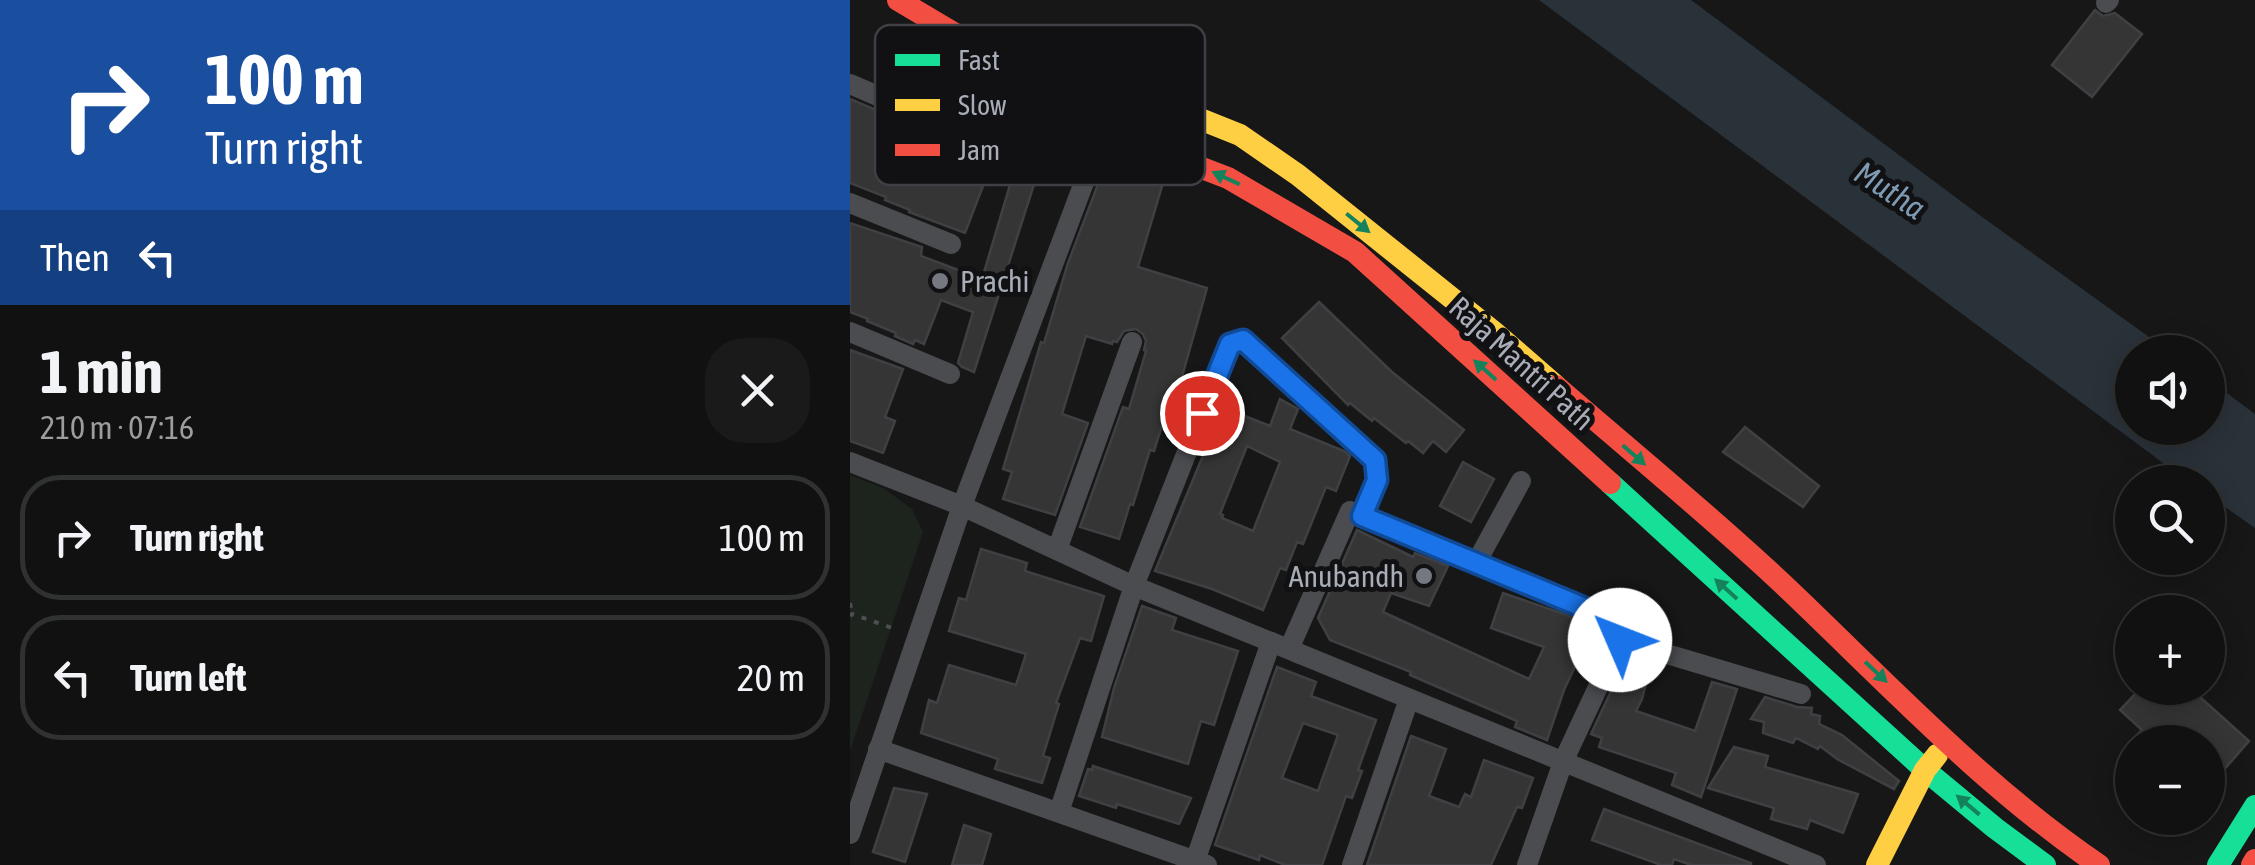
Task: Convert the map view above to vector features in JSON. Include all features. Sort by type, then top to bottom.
[{"type":"main road","name":"Raja Mantri Path","points":[[898,0],[940,25]]},
{"type":"main road","points":[[1205,121],[1240,135],[1298,174],[1494,332],[1766,568],[2012,798],[2059,838],[2099,865]]},
{"type":"main road","name":"Raja Mantri Path","points":[[1205,169],[1228,178],[1355,252],[1925,770],[2045,865]]},
{"type":"main road","points":[[1877,865],[1925,770],[1949,742]]},
{"type":"main road","points":[[2219,864],[2255,806]]},
{"type":"street","points":[[850,84],[875,95]]},
{"type":"street","points":[[850,834],[962,506],[1082,185]]},
{"type":"street","points":[[850,203],[951,244]]},
{"type":"street","points":[[850,332],[950,374]]},
{"type":"street","points":[[1059,812],[1134,586],[1230,344],[1243,340],[1375,460],[1377,480],[1362,516]]},
{"type":"street","points":[[1057,550],[1132,342]]},
{"type":"street","points":[[850,462],[962,506],[1134,586],[1816,865]]},
{"type":"street","points":[[1476,563],[1521,481]]},
{"type":"street","points":[[1300,654],[1289,649],[1350,511],[1614,620],[1620,640],[1563,762],[1527,865]]},
{"type":"street","points":[[1620,640],[1801,694]]},
{"type":"street","points":[[878,750],[1201,863],[1271,642]]},
{"type":"street","points":[[1352,865],[1409,698]]},
{"type":"street","points":[[1754,865],[1761,842]]},
{"type":"path","points":[[850,603],[851,615],[917,636]]},
{"type":"shaded area","points":[[850,475],[883,488],[912,509],[923,532],[850,751]]},
{"type":"water","name":"Mutha","points":[[1539,0],[1691,0],[2146,335],[2115,335],[2115,427]]},
{"type":"water","points":[[2225,392],[2255,414],[2255,528],[2225,507],[2225,465],[2166,465],[2139,445],[2225,445]]},
{"type":"building","points":[[2095,10],[2103,16],[2115,13],[2142,34],[2092,97],[2052,65]]},
{"type":"building","points":[[850,99],[875,110],[875,185],[983,185],[965,233],[909,212],[885,200],[886,197],[850,183]]},
{"type":"building","points":[[1010,185],[1034,185],[974,372],[958,363],[973,312],[941,300],[924,344],[915,340],[913,344],[850,312],[850,223],[922,247],[921,256],[982,279]]},
{"type":"building","points":[[1098,185],[1162,185],[1138,267],[1207,288],[1172,412],[1167,410],[1154,451],[1150,450],[1119,539],[1080,527],[1123,407],[1129,409],[1146,351],[1143,334],[1136,329],[1124,331],[1112,344],[1086,336],[1062,414],[1088,423],[1055,515],[1003,499],[1012,472],[1003,469],[1068,263]]},
{"type":"building","points":[[1319,302],[1392,372],[1464,430],[1446,452],[1433,441],[1423,453],[1374,418],[1372,421],[1348,405],[1282,338]]},
{"type":"building","points":[[850,350],[903,369],[885,417],[895,421],[883,453],[850,441]]},
{"type":"building","points":[[1280,399],[1298,409],[1290,429],[1350,456],[1336,491],[1326,487],[1303,544],[1297,542],[1286,570],[1280,568],[1263,610],[1155,571],[1220,406],[1270,426]],"holes":[[[1247,446],[1280,462],[1253,531],[1222,518],[1220,514]]]},
{"type":"building","points":[[1745,427],[1819,486],[1803,507],[1723,452]]},
{"type":"building","points":[[1463,462],[1494,479],[1471,522],[1440,506]]},
{"type":"building","points":[[1357,530],[1413,557],[1415,553],[1448,566],[1429,606],[1391,593],[1383,612],[1529,679],[1544,647],[1491,628],[1503,593],[1593,628],[1564,690],[1547,740],[1515,727],[1517,721],[1410,675],[1411,672],[1330,640],[1318,618]]},
{"type":"building","points":[[981,549],[1027,563],[1025,571],[1104,596],[1091,641],[1080,638],[1056,703],[1059,704],[1043,756],[1050,758],[1042,783],[995,769],[998,759],[921,733],[929,700],[937,703],[949,665],[1016,685],[1026,654],[949,631],[959,598],[966,600]]},
{"type":"building","points":[[1142,606],[1176,618],[1172,630],[1238,651],[1214,725],[1201,721],[1188,764],[1102,737]]},
{"type":"building","points":[[1627,657],[1651,664],[1636,711],[1695,731],[1712,682],[1737,689],[1701,797],[1672,785],[1676,773],[1599,747],[1602,738],[1591,734]]},
{"type":"building","points":[[1277,667],[1316,682],[1311,696],[1376,720],[1352,798],[1346,796],[1322,865],[1285,865],[1215,845]],"holes":[[[1303,723],[1338,735],[1318,791],[1282,778]]]},
{"type":"building","points":[[1765,697],[1812,708],[1811,714],[1820,716],[1819,724],[1842,735],[1899,781],[1894,789],[1820,746],[1818,749],[1796,738],[1793,743],[1763,733],[1764,722],[1751,719]]},
{"type":"building","points":[[2125,705],[2209,705],[2249,741],[2225,769],[2225,725],[2136,725],[2120,710]]},
{"type":"building","points":[[1411,736],[1446,749],[1429,796],[1459,807],[1465,794],[1471,797],[1484,760],[1533,778],[1522,808],[1517,807],[1491,865],[1367,865]]},
{"type":"building","points":[[1734,747],[1768,756],[1765,767],[1858,794],[1843,833],[1810,820],[1807,829],[1771,819],[1774,808],[1708,788]]},
{"type":"building","points":[[1093,766],[1191,798],[1179,824],[1079,796],[1088,769]]},
{"type":"building","points":[[894,788],[927,794],[905,862],[873,852]]},
{"type":"building","points":[[1604,809],[1751,865],[1691,865],[1674,859],[1672,865],[1661,865],[1592,840]]},
{"type":"building","points":[[964,825],[991,834],[982,865],[952,865]]},
{"type":"traffic: fast","points":[[1610,483],[1925,770],[2045,865]]},
{"type":"traffic: fast","points":[[2218,865],[2255,806]]},
{"type":"traffic: slow","points":[[1205,121],[1240,135],[1298,175],[1556,386]]},
{"type":"traffic: slow","points":[[1877,865],[1925,770],[1937,755]]},
{"type":"traffic: jam","points":[[898,0],[940,25]]},
{"type":"traffic: jam","points":[[1205,169],[1228,178],[1355,252],[1610,483]]},
{"type":"traffic: jam","points":[[1556,386],[1758,561],[1976,768],[2099,865]]},
{"type":"traffic: jam","points":[[2252,865],[2255,860]]},
{"type":"place","name":"Prachi","points":[[940,281]]},
{"type":"place","name":"Anubandh","points":[[1424,576]]},
{"type":"route","points":[[1202,413],[1230,344],[1243,340],[1375,460],[1377,480],[1362,516],[1614,620],[1620,640]]}]
